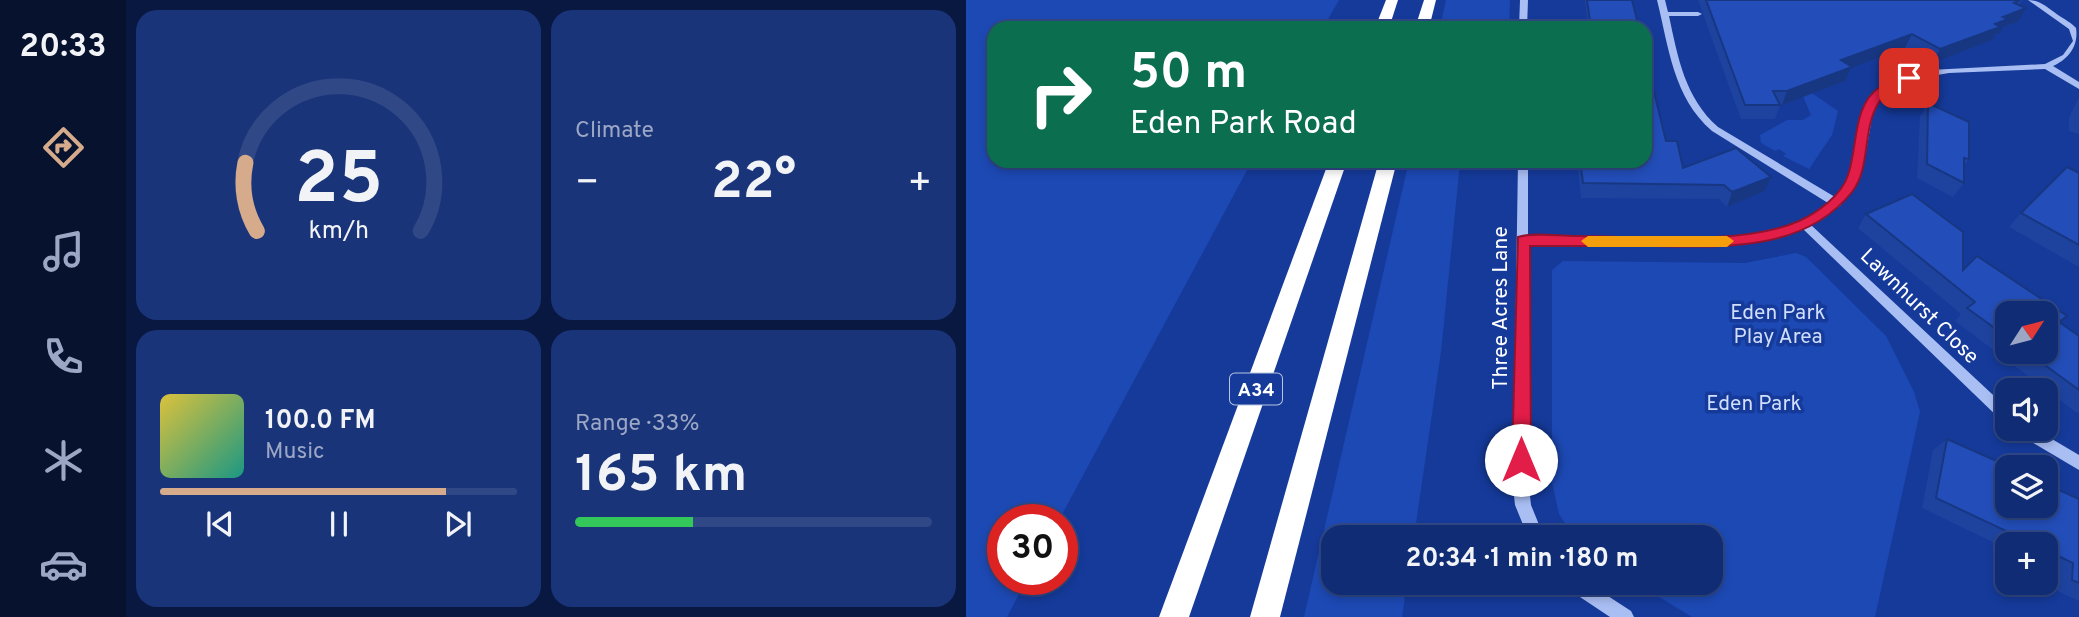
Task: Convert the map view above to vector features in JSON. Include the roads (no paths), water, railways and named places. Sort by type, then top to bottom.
[{"type":"highway","points":[[1384,21],[1392,0]]},
{"type":"highway","points":[[1424,21],[1430,0]]},
{"type":"highway","name":"A34","points":[[1174,617],[1335,168]]},
{"type":"highway","points":[[1265,617],[1386,168]]},
{"type":"street","points":[[1523,21],[1524,0]]},
{"type":"street","points":[[1661,0],[1687,96],[1698,114],[1722,133],[1836,203]]},
{"type":"street","points":[[1523,241],[1726,242],[1770,236],[1804,225],[1836,203],[1855,175],[1868,110],[1875,97],[1885,89],[1922,75],[2047,66],[2061,61],[2070,53],[2077,41],[2076,34],[2063,20],[2032,0]]},
{"type":"street","points":[[1665,14],[1698,13]]},
{"type":"street","points":[[2047,66],[2079,86]]},
{"type":"street","name":"Three Acres Lane","points":[[1523,168],[1521,487],[1523,505],[1531,525]]},
{"type":"street","name":"Lawnhurst Close","points":[[1804,225],[1995,406]]},
{"type":"street","points":[[2042,441],[2079,463]]},
{"type":"street","points":[[1592,595],[1625,617]]},
{"type":"park label","name":"Eden Park Play Area","points":[[1778,324]]},
{"type":"park label","name":"Eden Park","points":[[1754,403]]}]
